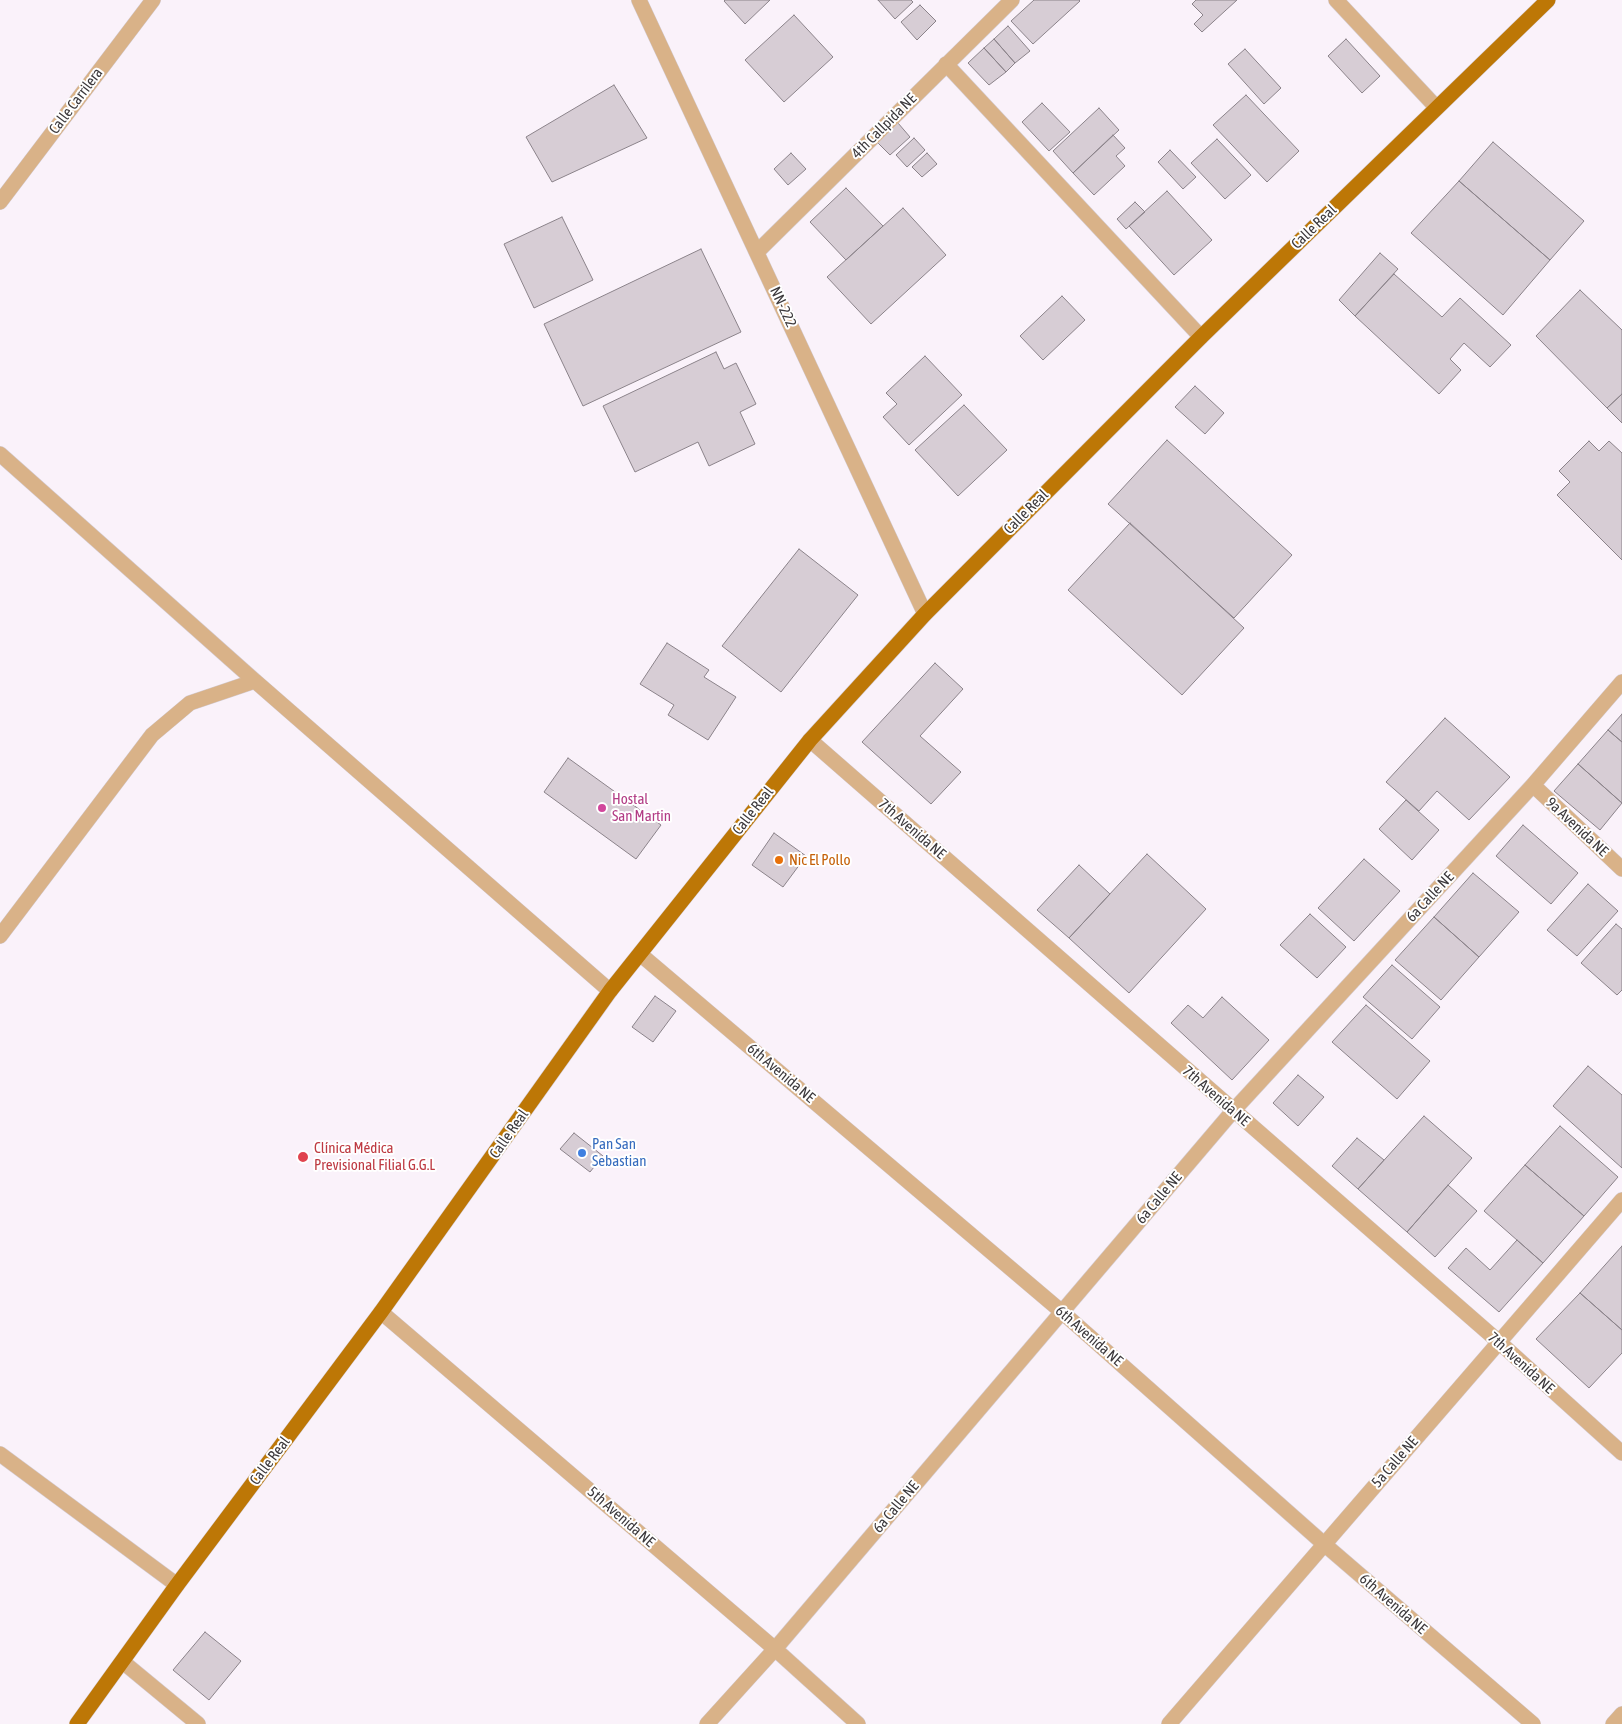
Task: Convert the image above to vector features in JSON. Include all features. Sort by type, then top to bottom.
[{"type":"main road","name":"Calle Real","points":[[77,1724],[177,1585],[381,1312],[610,991],[810,740],[925,614],[1201,337],[1548,0]]},
{"type":"street","name":"Calle Carrilera","points":[[0,202],[153,0]]},
{"type":"street","name":"NN-222","points":[[640,0],[925,614]]},
{"type":"street","name":"4th Callpida NE","points":[[757,252],[1012,0]]},
{"type":"street","points":[[1336,0],[1436,107]]},
{"type":"street","points":[[946,64],[1201,337]]},
{"type":"street","points":[[0,454],[255,681],[610,991]]},
{"type":"street","points":[[0,936],[152,735],[190,703],[255,681]]},
{"type":"street","name":"6a Calle NE","points":[[707,1724],[775,1649],[1233,1111],[1533,785],[1622,682]]},
{"type":"street","name":"7th Avenida NE","points":[[810,740],[1499,1342],[1622,1453]]},
{"type":"street","name":"9a Avenida NE","points":[[1533,785],[1622,869]]},
{"type":"street","name":"6th Avenida NE","points":[[640,954],[1062,1312],[1324,1544],[1533,1724]]},
{"type":"street","name":"5a Calle NE","points":[[1168,1724],[1622,1200]]},
{"type":"street","name":"5th Avenida NE","points":[[381,1312],[775,1649],[858,1724]]},
{"type":"street","points":[[0,1454],[177,1585]]},
{"type":"street","points":[[123,1662],[198,1724]]},
{"type":"street","points":[[1613,1724],[1622,1714]]},
{"type":"building","points":[[725,0],[770,0],[745,24]]},
{"type":"building","points":[[878,0],[911,0],[913,2],[895,19]]},
{"type":"building","points":[[1034,0],[1080,1],[1033,44],[1011,21]]},
{"type":"building","points":[[1196,0],[1237,0],[1202,32],[1194,24],[1203,15],[1192,4]]},
{"type":"building","points":[[920,5],[936,21],[917,40],[901,22]]},
{"type":"building","points":[[794,15],[833,57],[784,102],[745,60]]},
{"type":"building","points":[[1008,26],[1030,51],[1015,63],[994,39]]},
{"type":"building","points":[[994,39],[1015,63],[1006,72],[984,48]]},
{"type":"building","points":[[1346,39],[1380,76],[1362,93],[1328,56]]},
{"type":"building","points":[[984,48],[1006,72],[989,85],[968,63]]},
{"type":"building","points":[[1245,49],[1281,88],[1264,104],[1228,64]]},
{"type":"building","points":[[614,85],[647,138],[552,182],[526,137]]},
{"type":"building","points":[[1246,95],[1299,151],[1267,182],[1213,125]]},
{"type":"building","points":[[1042,103],[1070,132],[1049,151],[1022,122]]},
{"type":"building","points":[[1099,108],[1119,130],[1073,173],[1053,151]]},
{"type":"building","points":[[898,123],[910,137],[890,155],[877,142]]},
{"type":"building","points":[[1113,135],[1125,148],[1116,156],[1125,166],[1094,195],[1073,173]]},
{"type":"building","points":[[914,138],[925,150],[907,167],[896,155]]},
{"type":"building","points":[[1217,139],[1251,175],[1225,199],[1191,163]]},
{"type":"building","points":[[1493,142],[1584,221],[1550,260],[1459,181]]},
{"type":"building","points":[[1170,150],[1196,177],[1183,189],[1158,162]]},
{"type":"building","points":[[791,153],[806,169],[788,185],[774,169]]},
{"type":"building","points":[[927,153],[937,164],[922,177],[912,167]]},
{"type":"building","points":[[1459,181],[1550,260],[1503,315],[1411,233]]},
{"type":"building","points":[[846,188],[883,226],[846,260],[810,222]]},
{"type":"building","points":[[1167,191],[1212,240],[1174,275],[1129,226]]},
{"type":"building","points":[[1135,202],[1145,212],[1126,229],[1117,219]]},
{"type":"building","points":[[903,208],[946,255],[871,324],[827,277]]},
{"type":"building","points":[[562,217],[593,280],[534,308],[504,244]]},
{"type":"building","points":[[701,249],[741,332],[583,406],[544,324]]},
{"type":"building","points":[[1380,253],[1398,269],[1355,316],[1339,300]]},
{"type":"building","points":[[1394,274],[1442,317],[1460,298],[1511,345],[1490,367],[1464,343],[1450,359],[1461,370],[1439,394],[1355,316]]},
{"type":"building","points":[[1580,290],[1622,330],[1622,394],[1607,408],[1536,336]]},
{"type":"building","points":[[1062,296],[1085,320],[1043,360],[1020,336]]},
{"type":"building","points":[[716,352],[724,369],[736,363],[756,404],[740,412],[755,444],[709,466],[698,442],[635,472],[603,406]]},
{"type":"building","points":[[925,356],[962,395],[909,445],[883,417],[897,404],[886,393]]},
{"type":"building","points":[[1195,386],[1224,413],[1205,434],[1175,407]]},
{"type":"building","points":[[1622,394],[1622,423],[1607,408]]},
{"type":"building","points":[[964,405],[1007,450],[958,496],[915,450]]},
{"type":"building","points":[[1167,440],[1292,555],[1234,618],[1108,504]]},
{"type":"building","points":[[1589,441],[1599,451],[1609,441],[1622,453],[1622,560],[1557,495],[1570,482],[1559,471]]},
{"type":"building","points":[[1130,523],[1244,628],[1182,695],[1068,590]]},
{"type":"building","points":[[799,549],[858,595],[781,692],[722,646]]},
{"type":"building","points":[[667,643],[709,670],[704,677],[736,697],[708,740],[668,715],[674,705],[640,684]]},
{"type":"building","points":[[935,663],[963,689],[920,736],[961,772],[931,804],[862,742]]},
{"type":"building","points":[[1622,714],[1622,742],[1608,730]]},
{"type":"building","points":[[1445,718],[1510,777],[1469,820],[1437,791],[1419,811],[1386,782]]},
{"type":"building","points":[[1608,730],[1622,742],[1622,803],[1578,764]]},
{"type":"building","name":"Hostal San Martin","points":[[568,758],[661,825],[636,859],[544,792]]},
{"type":"building","points":[[1578,764],[1622,803],[1600,830],[1554,791]]},
{"type":"building","points":[[1406,800],[1439,830],[1412,860],[1379,829]]},
{"type":"building","points":[[1523,825],[1578,873],[1551,904],[1496,856]]},
{"type":"building","name":"Nic El Pollo","points":[[774,833],[806,856],[783,887],[752,865]]},
{"type":"building","points":[[1147,854],[1206,909],[1129,993],[1069,938]]},
{"type":"building","points":[[1364,859],[1400,891],[1354,941],[1318,908]]},
{"type":"building","points":[[1079,865],[1110,894],[1069,938],[1037,910]]},
{"type":"building","points":[[1473,873],[1519,912],[1479,957],[1434,917]]},
{"type":"building","points":[[1588,884],[1618,911],[1577,956],[1547,930]]},
{"type":"building","points":[[1310,914],[1346,947],[1317,978],[1280,945]]},
{"type":"building","points":[[1434,917],[1479,957],[1441,1000],[1395,960]]},
{"type":"building","points":[[1616,924],[1622,929],[1622,990],[1617,995],[1581,963]]},
{"type":"building","points":[[1392,965],[1440,1007],[1412,1039],[1363,997]]},
{"type":"building","points":[[655,996],[676,1011],[653,1042],[632,1027]]},
{"type":"building","points":[[1222,997],[1269,1040],[1232,1080],[1171,1023],[1188,1005],[1203,1018]]},
{"type":"building","points":[[1366,1005],[1430,1061],[1397,1099],[1332,1042]]},
{"type":"building","points":[[1588,1066],[1622,1095],[1622,1168],[1553,1106]]},
{"type":"building","points":[[1298,1075],[1324,1097],[1298,1126],[1273,1103]]},
{"type":"building","points":[[1424,1116],[1472,1158],[1407,1232],[1358,1189]]},
{"type":"building","points":[[1560,1126],[1618,1177],[1584,1216],[1525,1165]]},
{"type":"building","name":"Pan San Sebastian","points":[[574,1133],[603,1156],[590,1172],[560,1149]]},
{"type":"building","points":[[1357,1138],[1384,1160],[1358,1189],[1332,1166]]},
{"type":"building","points":[[1525,1165],[1584,1216],[1543,1263],[1484,1211]]},
{"type":"building","points":[[1448,1185],[1477,1211],[1435,1257],[1407,1232]]},
{"type":"building","points":[[1517,1240],[1543,1263],[1499,1312],[1448,1268],[1466,1248],[1490,1270]]},
{"type":"building","points":[[1622,1246],[1622,1330],[1580,1293]]},
{"type":"building","points":[[1580,1293],[1622,1330],[1622,1353],[1589,1388],[1536,1339]]},
{"type":"building","points":[[205,1632],[241,1661],[209,1700],[173,1670]]},
{"type":"place","name":"Hostal San Martin","points":[[602,808]]},
{"type":"place","name":"Nic El Pollo","points":[[779,860]]},
{"type":"place","name":"Pan San Sebastian","points":[[582,1153]]},
{"type":"place","name":"Clínica Médica Previsional Filial G.G.L","points":[[303,1157]]}]
